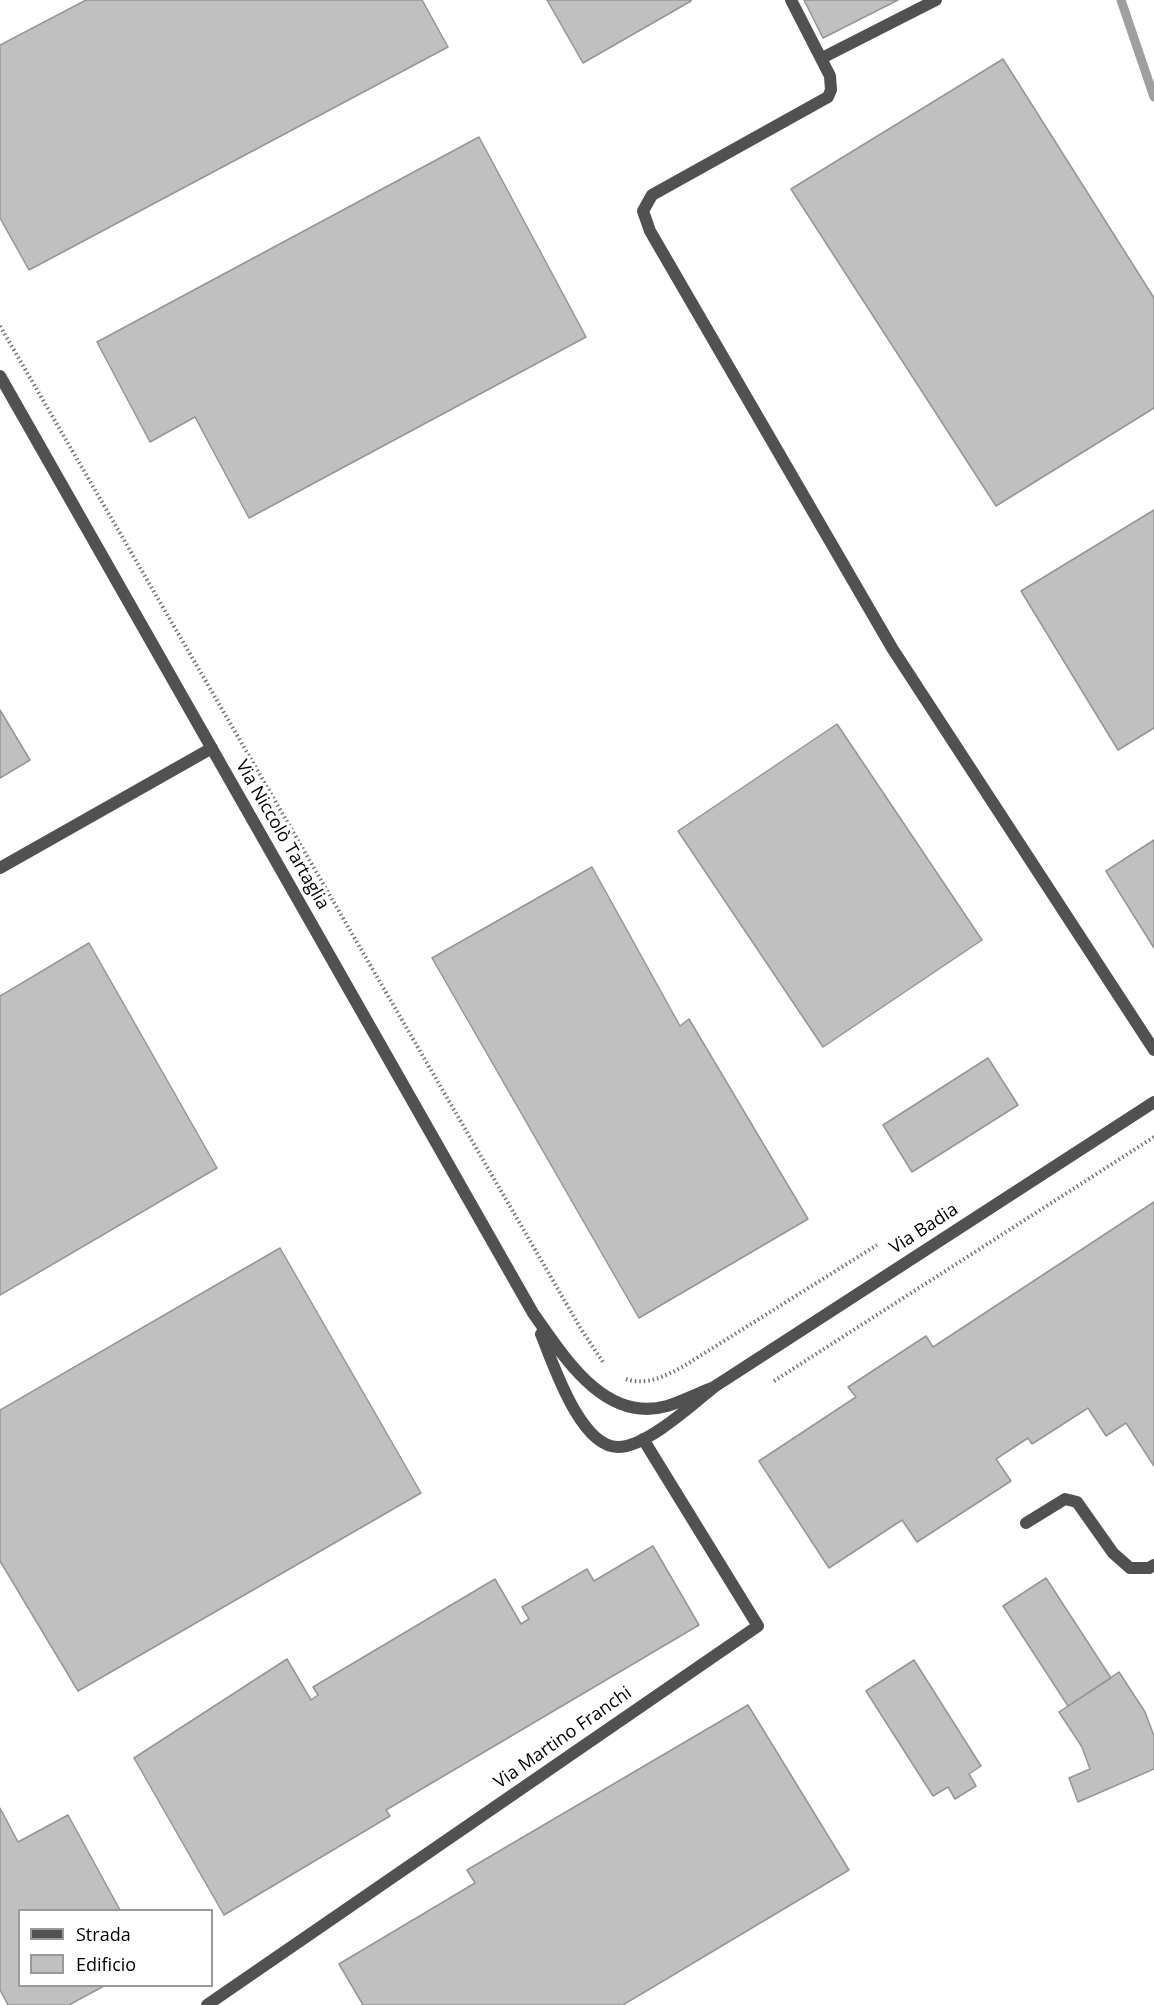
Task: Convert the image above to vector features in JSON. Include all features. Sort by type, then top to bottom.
[{"type":"street","points":[[791,0],[822,58],[832,83],[828,97],[652,195],[643,211],[650,231],[892,648],[1154,1050]]},
{"type":"street","points":[[822,58],[936,0]]},
{"type":"street","name":"Via Niccolò Tartaglia","points":[[0,376],[532,1313],[564,1390],[584,1424],[600,1441],[618,1447]]},
{"type":"street","points":[[0,868],[212,748]]},
{"type":"street","name":"Via Badia","points":[[618,1447],[643,1439],[673,1421],[714,1387],[1154,1101]]},
{"type":"street","name":"Via Niccolò Tartaglia","points":[[532,1313],[582,1378],[618,1402]]},
{"type":"street","name":"Via Badia","points":[[618,1402],[639,1407],[665,1407],[714,1387]]},
{"type":"street","name":"Via Martino Franchi","points":[[207,2005],[758,1626],[643,1439]]},
{"type":"street","points":[[1026,1523],[1065,1499],[1077,1502],[1113,1553],[1131,1568],[1149,1568],[1154,1565]]},
{"type":"path","points":[[0,326],[580,1329],[607,1367]]},
{"type":"path","points":[[774,1381],[1154,1137]]},
{"type":"path","points":[[619,1376],[635,1382],[654,1380],[669,1374],[877,1245]]},
{"type":"building","points":[[86,0],[422,0],[448,47],[29,270],[0,218],[0,45]]},
{"type":"building","points":[[547,0],[691,0],[691,1],[583,63]]},
{"type":"building","points":[[804,0],[898,0],[823,38]]},
{"type":"building","points":[[1003,59],[1154,298],[1154,408],[996,506],[791,189]]},
{"type":"building","points":[[479,137],[586,337],[249,518],[195,417],[150,442],[97,342]]},
{"type":"building","points":[[1154,510],[1154,728],[1118,750],[1021,591]]},
{"type":"building","points":[[0,710],[30,760],[0,778]]},
{"type":"building","points":[[837,724],[982,940],[823,1047],[678,831]]},
{"type":"building","points":[[1154,840],[1154,948],[1106,871]]},
{"type":"building","points":[[592,867],[680,1026],[689,1019],[808,1219],[639,1318],[432,958]]},
{"type":"building","points":[[89,943],[217,1168],[0,1295],[0,996]]},
{"type":"building","points":[[988,1058],[1018,1105],[912,1172],[883,1125]]},
{"type":"building","points":[[1154,1202],[1154,1466],[1126,1423],[1106,1436],[1088,1408],[1032,1444],[1028,1438],[996,1459],[1011,1481],[917,1542],[902,1520],[829,1568],[759,1461],[856,1397],[848,1387],[926,1336],[933,1347]]},
{"type":"building","points":[[280,1248],[421,1493],[78,1691],[0,1561],[0,1410]]},
{"type":"building","points":[[653,1546],[699,1625],[386,1810],[390,1816],[224,1915],[134,1758],[287,1659],[311,1700],[318,1695],[313,1687],[495,1579],[521,1624],[529,1619],[522,1607],[587,1569],[594,1581]]},
{"type":"building","points":[[1046,1578],[1111,1678],[1068,1706],[1003,1606]]},
{"type":"building","points":[[914,1660],[981,1766],[969,1774],[976,1786],[955,1799],[948,1787],[933,1796],[866,1691]]},
{"type":"building","points":[[1119,1672],[1145,1712],[1154,1736],[1154,1769],[1078,1802],[1069,1778],[1090,1769],[1082,1747],[1059,1712]]},
{"type":"building","points":[[748,1705],[849,1870],[623,2005],[363,2005],[339,1964],[475,1883],[467,1870]]},
{"type":"building","points":[[0,1808],[18,1842],[68,1815],[119,1909],[18,1909],[18,1987],[102,1987],[69,2005],[8,2005],[0,1990]]},
{"type":"waterway","points":[[1121,0],[1154,97]]}]
